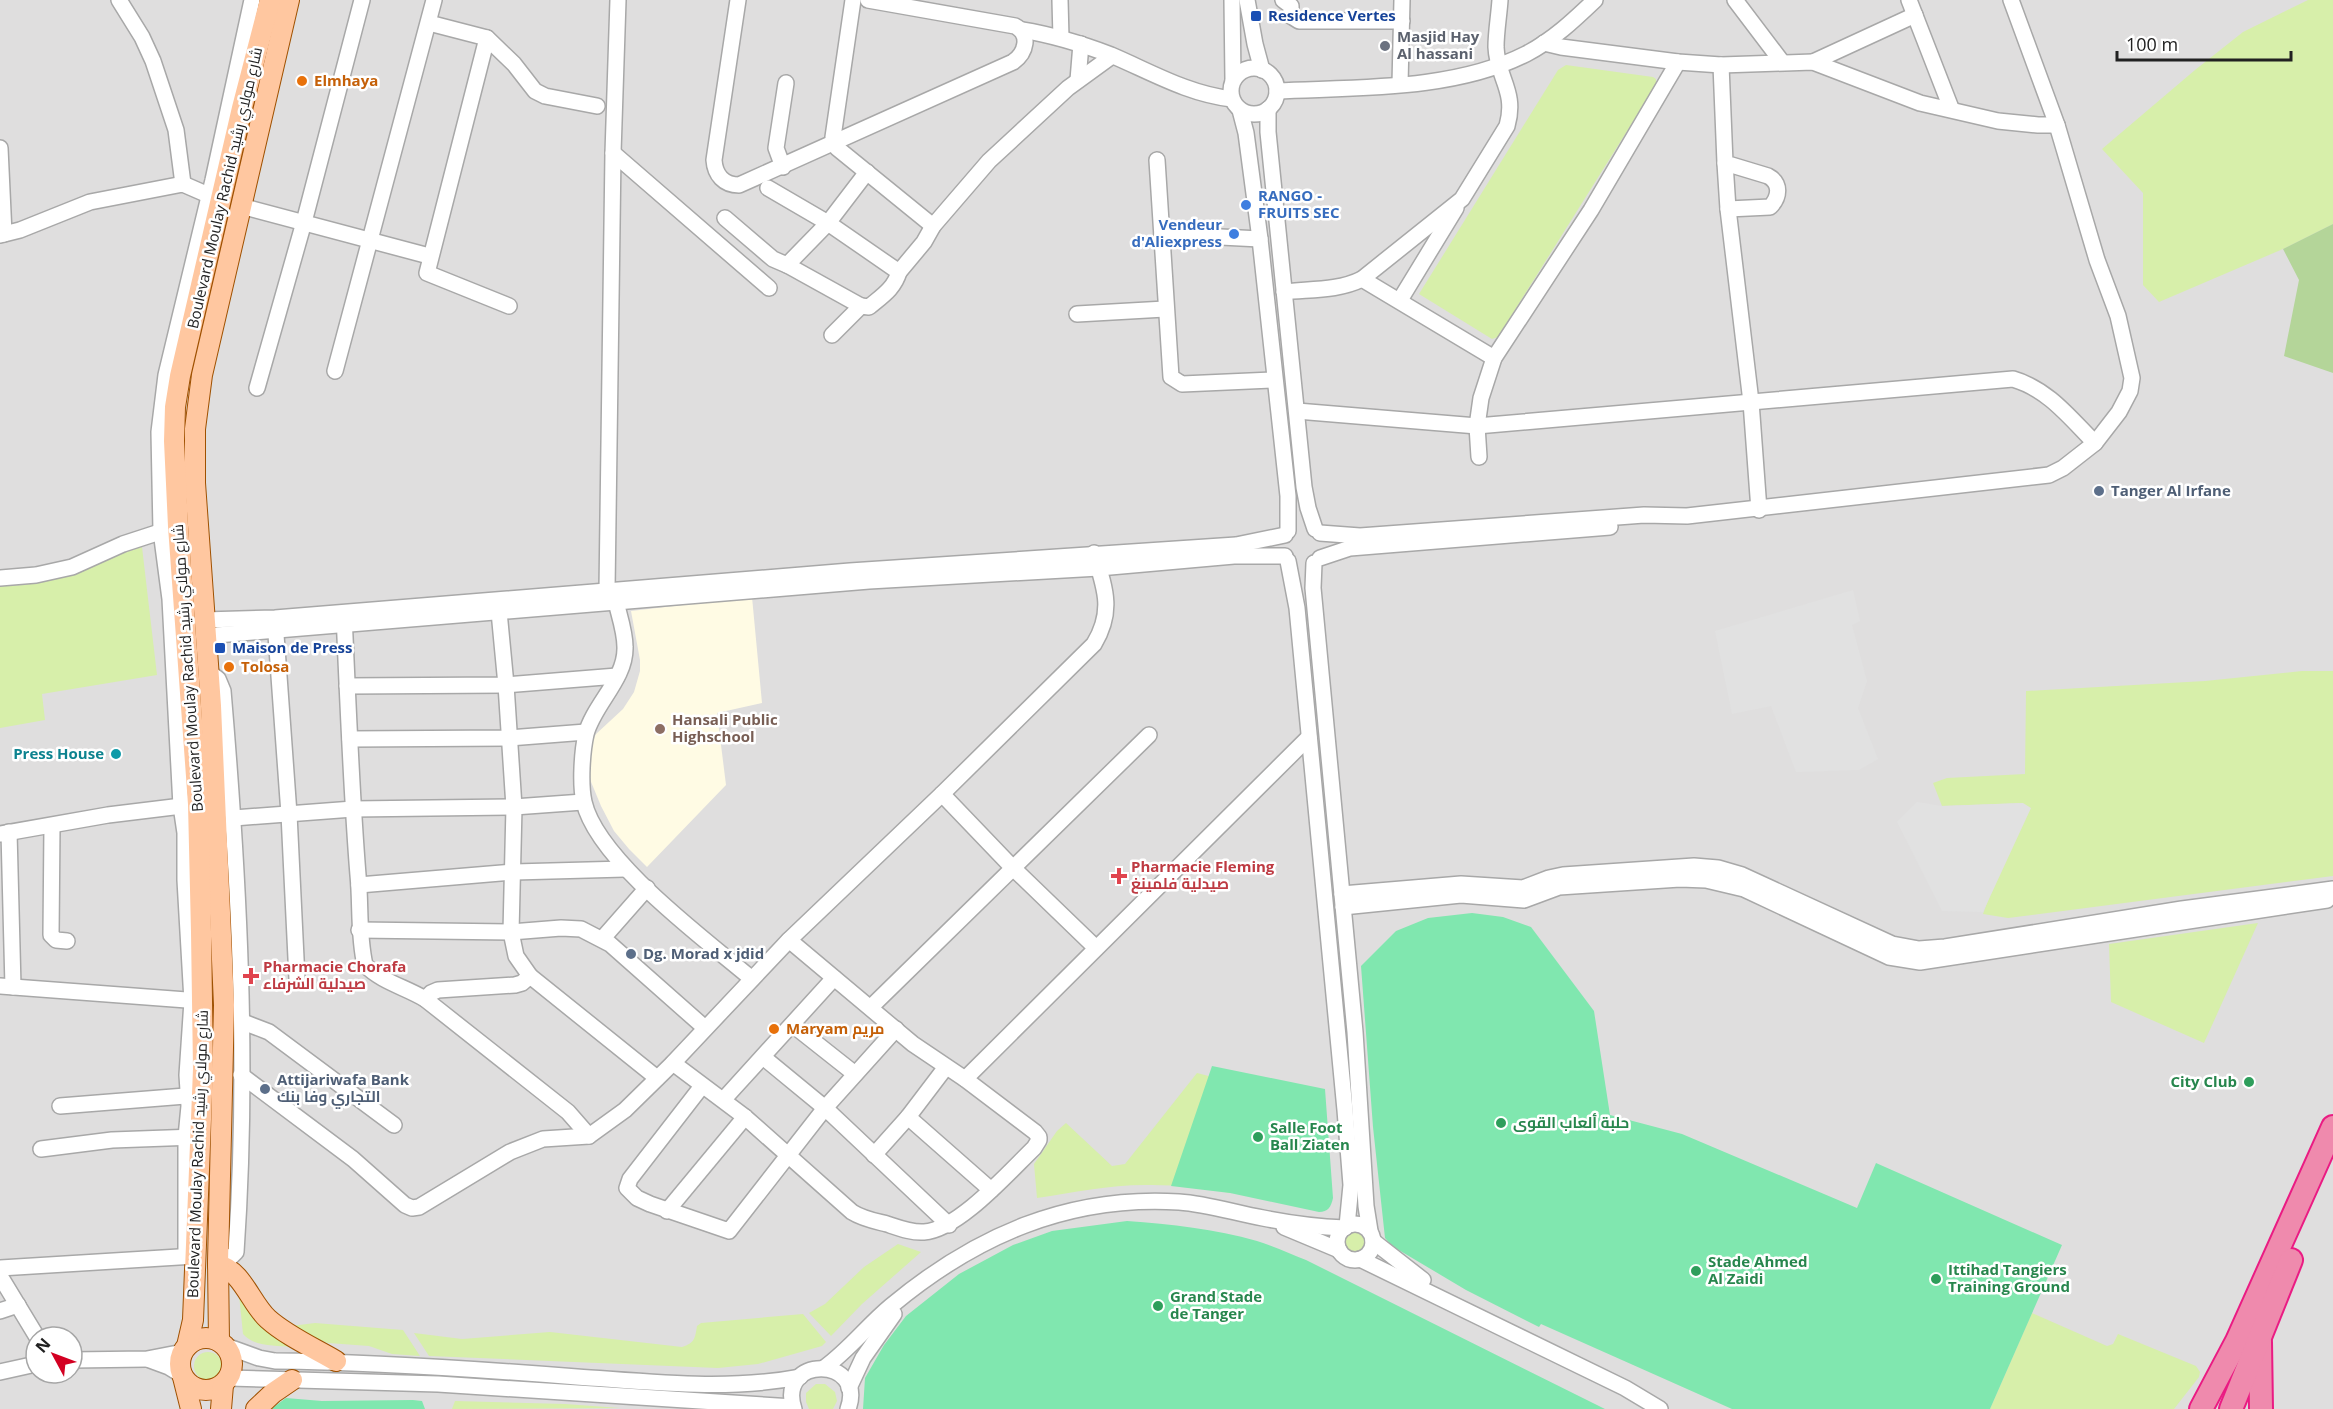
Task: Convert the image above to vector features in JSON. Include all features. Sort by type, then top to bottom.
[{"type":"highway","points":[[2201,1409],[2238,1341],[2333,1128]]},
{"type":"highway","points":[[2231,1409],[2281,1281],[2333,1166]]},
{"type":"highway","points":[[2260,1335],[2261,1409]]},
{"type":"main road","name":"Boulevard Moulay Rachid شارع مولاي رشيد","points":[[185,1349],[193,1320],[190,1256],[197,1001],[190,805],[170,529],[175,407],[216,195],[242,108],[270,0]]},
{"type":"main road","name":"Boulevard Moulay Rachid شارع مولاي رشيد","points":[[222,1343],[218,1263],[224,1005],[208,671],[196,493],[195,429],[202,375],[289,0]]},
{"type":"main road","points":[[218,1263],[230,1270],[268,1319],[336,1361]]},
{"type":"main road","points":[[191,1409],[180,1359],[185,1349],[202,1338],[222,1343],[233,1361],[221,1409]]},
{"type":"main road","points":[[183,1376],[197,1389],[215,1389],[226,1382]]},
{"type":"main road","points":[[256,1409],[292,1380]]},
{"type":"street","points":[[119,0],[153,61],[176,130],[183,184]]},
{"type":"street","points":[[0,148],[2,235],[90,202],[183,184],[216,195],[213,180],[252,0]]},
{"type":"street","points":[[257,388],[304,222],[362,0]]},
{"type":"street","points":[[335,370],[434,0]]},
{"type":"street","points":[[618,0],[613,153],[612,594],[625,646],[623,661],[617,676],[586,732],[582,764],[584,802],[593,825],[625,869],[752,979]]},
{"type":"street","points":[[738,0],[714,166],[724,181],[740,185],[1013,62],[1021,55],[1024,46],[1025,34],[1022,30]]},
{"type":"street","points":[[853,0],[834,143],[837,148],[933,226]]},
{"type":"street","points":[[868,0],[1008,25],[1061,38],[1112,56],[1198,93],[1236,105],[1251,114],[1268,109],[1274,101],[1277,91],[1273,78],[1262,70],[1256,68],[1243,71],[1233,80]]},
{"type":"street","points":[[1060,0],[1061,38]]},
{"type":"street","points":[[1232,0],[1233,80],[1230,93],[1246,133],[1260,238],[1288,499],[1286,533],[1282,546],[1287,559],[1297,608],[1345,1110],[1351,1185],[1346,1227],[1339,1235],[1339,1250]]},
{"type":"street","points":[[1247,0],[1262,70]]},
{"type":"street","points":[[1283,0],[1291,6],[1291,16],[1299,21],[1402,21]]},
{"type":"street","points":[[1400,84],[1402,0]]},
{"type":"street","points":[[1400,300],[1507,126],[1511,103],[1496,46],[1500,0]]},
{"type":"street","points":[[1277,91],[1400,84],[1470,74],[1500,66],[1544,43],[1566,27],[1595,0]]},
{"type":"street","points":[[205,628],[275,624],[612,594],[1096,560],[1236,545],[1286,533],[1298,525],[1310,526],[1318,531],[1360,536],[1644,515],[1687,516],[1759,510],[2049,475],[2063,468],[2095,443],[2119,412],[2130,391],[2132,378],[2118,316],[2097,260],[2057,125],[2011,0]]},
{"type":"street","points":[[1738,1],[1782,62]]},
{"type":"street","points":[[1813,62],[1912,7],[1951,108]]},
{"type":"street","points":[[429,23],[488,38],[514,64],[535,91],[545,96],[597,106]]},
{"type":"street","points":[[488,38],[426,268],[429,275],[509,306]]},
{"type":"street","points":[[1544,43],[1678,62],[1721,65],[1813,62],[1920,103],[1951,108],[1998,121],[2057,125]]},
{"type":"street","points":[[1078,80],[1081,44]]},
{"type":"street","points":[[725,218],[773,260],[861,306],[869,307],[896,284],[899,272],[924,242],[933,226],[989,161],[1078,80],[1112,56]]},
{"type":"street","points":[[1479,457],[1477,426],[1481,398],[1494,358],[1591,210],[1678,62]]},
{"type":"street","points":[[1721,65],[1728,209],[1751,402],[1759,510]]},
{"type":"street","points":[[783,167],[776,148],[786,83]]},
{"type":"street","points":[[1268,109],[1268,132],[1305,498],[1324,546],[1317,561],[1313,588],[1371,1236],[1368,1254],[1360,1259]]},
{"type":"street","points":[[613,153],[769,288]]},
{"type":"street","points":[[1157,160],[1169,370],[1175,381],[1182,384],[1274,380]]},
{"type":"street","points":[[1725,163],[1773,178],[1778,188],[1778,196],[1770,207],[1728,209]]},
{"type":"street","points":[[787,266],[828,223],[867,172]]},
{"type":"street","points":[[768,188],[828,223],[899,272]]},
{"type":"street","points":[[1284,292],[1339,287],[1362,279],[1462,199]]},
{"type":"street","points":[[241,206],[429,256]]},
{"type":"street","points":[[1162,234],[1260,238]]},
{"type":"street","points":[[1362,279],[1494,358]]},
{"type":"street","points":[[832,334],[861,306]]},
{"type":"street","points":[[1077,314],[1165,309]]},
{"type":"street","points":[[1297,411],[1477,426],[2013,379],[2027,383],[2050,398],[2095,443]]},
{"type":"street","points":[[1096,560],[1234,556],[1287,559],[1303,567],[1350,548],[1658,523],[1687,516]]},
{"type":"street","points":[[0,578],[36,575],[72,567],[123,544],[170,529]]},
{"type":"street","points":[[241,1075],[353,1159],[405,1205],[412,1208],[419,1207],[510,1152],[543,1139],[589,1136],[625,1110],[673,1064],[789,940],[1094,644],[1104,624],[1107,603],[1096,560]]},
{"type":"street","points":[[499,605],[514,807],[511,932],[516,956],[530,976],[657,1078]]},
{"type":"street","points":[[344,618],[359,885],[359,930],[365,965],[385,981],[406,988],[425,999],[568,1112],[589,1136]]},
{"type":"street","points":[[275,624],[290,814],[297,979]]},
{"type":"street","points":[[208,671],[218,679],[223,691],[234,818],[243,1022],[236,1277]]},
{"type":"street","points":[[347,686],[506,685],[617,676]]},
{"type":"street","points":[[350,740],[509,738],[586,732]]},
{"type":"street","points":[[871,1007],[1149,735]]},
{"type":"street","points":[[965,1079],[1309,737]]},
{"type":"street","points":[[942,794],[1012,867],[1096,948]]},
{"type":"street","points":[[234,818],[353,809],[514,807],[584,802]]},
{"type":"street","points":[[190,805],[108,815],[5,833],[6,986],[197,1001]]},
{"type":"street","points":[[52,826],[51,935],[56,940],[67,941]]},
{"type":"street","points":[[1342,901],[1461,884],[1523,888],[1563,875],[1706,866],[1742,875],[1892,944],[1919,949],[1945,947],[2182,909],[2333,889]]},
{"type":"street","points":[[359,885],[514,872],[625,869]]},
{"type":"street","points":[[1342,901],[1453,895],[1524,900],[1560,887],[1680,879],[1706,880],[1744,890],[1889,957],[1920,962],[2333,899]]},
{"type":"street","points":[[603,938],[647,888]]},
{"type":"street","points":[[359,930],[511,932],[581,928],[603,938],[705,1028]]},
{"type":"street","points":[[673,1064],[746,1117],[861,1217],[921,1233],[949,1225],[991,1190],[1034,1148],[1039,1137],[965,1079],[913,1044],[789,940]]},
{"type":"street","points":[[425,999],[438,990],[515,985],[522,983],[530,976]]},
{"type":"street","points":[[724,1100],[834,978]]},
{"type":"street","points":[[243,1022],[269,1032],[394,1125]]},
{"type":"street","points":[[793,1025],[855,1074]]},
{"type":"street","points":[[702,1086],[630,1179],[627,1188],[637,1198],[667,1211],[729,1231],[825,1108],[896,1029]]},
{"type":"street","points":[[763,1057],[825,1108],[949,1225]]},
{"type":"street","points":[[874,1155],[908,1117],[946,1067]]},
{"type":"street","points":[[60,1106],[195,1095]]},
{"type":"street","points":[[667,1211],[746,1117]]},
{"type":"street","points":[[908,1117],[991,1190]]},
{"type":"street","points":[[41,1149],[112,1140],[194,1137]]},
{"type":"street","points":[[222,1343],[259,1358],[275,1361],[336,1361],[677,1383],[747,1383],[800,1377],[811,1370],[824,1368],[847,1350],[888,1308],[963,1255],[999,1234],[1038,1219],[1074,1209],[1117,1203],[1179,1202],[1215,1206],[1265,1219],[1339,1250],[1350,1259],[1360,1259],[1625,1388],[1660,1409]]},
{"type":"street","points":[[1265,1219],[1346,1227],[1360,1225],[1446,1299]]},
{"type":"street","points":[[218,1263],[228,1260],[236,1252]]},
{"type":"street","points":[[0,1268],[190,1256]]},
{"type":"street","points":[[0,1276],[30,1325]]},
{"type":"street","points":[[849,1388],[869,1348],[905,1296]]},
{"type":"street","points":[[0,1311],[18,1305]]},
{"type":"street","points":[[84,1360],[147,1359],[185,1349]]},
{"type":"street","points":[[147,1359],[169,1367],[183,1376]]},
{"type":"street","points":[[0,1372],[24,1367]]},
{"type":"street","points":[[824,1368],[840,1374],[849,1388],[851,1397],[848,1409]]},
{"type":"street","points":[[226,1382],[292,1380],[438,1384],[794,1408],[793,1391],[800,1377]]},
{"type":"shaded area","points":[[0,0],[2333,0],[2333,1409],[0,1409]]},
{"type":"shaded area","points":[[1853,590],[1860,621],[1852,625],[1867,681],[1858,708],[1878,759],[1859,770],[1796,772],[1771,706],[1732,714],[1715,631]]},
{"type":"shaded area","name":"Hansali Public Highschool","points":[[752,597],[762,703],[717,713],[726,785],[647,867],[614,831],[589,777],[588,757],[591,744],[596,734],[623,709],[634,692],[640,671],[631,611]]},
{"type":"shaded area","points":[[1917,802],[1942,806],[2023,803],[2031,808],[1983,912],[1942,911],[1897,822]]},
{"type":"green space","points":[[2308,0],[2333,0],[2333,224],[2283,249],[2159,302],[2143,285],[2143,193],[2102,149],[2243,32]]},
{"type":"green space","points":[[1566,65],[1653,77],[1656,79],[1656,85],[1498,337],[1492,339],[1419,294],[1558,70]]},
{"type":"green space","points":[[2333,224],[2333,373],[2284,356],[2299,280],[2283,249]]},
{"type":"green space","points":[[142,547],[157,675],[42,694],[45,720],[0,728],[0,586],[24,585]]},
{"type":"green space","points":[[2302,671],[2333,671],[2333,876],[2008,918],[1983,914],[2023,803],[1942,806],[1933,783],[1947,778],[2025,774],[2026,691],[2205,681]]},
{"type":"green space","points":[[1472,913],[1503,917],[1531,927],[1594,1011],[1610,1115],[1682,1134],[1857,1208],[1876,1163],[2062,1245],[1990,1409],[1732,1409],[1541,1324],[1539,1327],[1466,1290],[1392,1246],[1385,1238],[1373,1127],[1361,966],[1396,931],[1428,918]]},
{"type":"green space","points":[[2258,923],[2204,1043],[2111,1002],[2109,944]]},
{"type":"green space","name":"Salle Foot Ball Ziaten","points":[[1212,1066],[1325,1089],[1333,1198],[1327,1210],[1319,1212],[1230,1193],[1171,1186]]},
{"type":"green space","points":[[1197,1073],[1224,1080],[1230,1193],[1181,1186],[1137,1185],[1037,1198],[1034,1164],[1057,1131],[1066,1123],[1112,1166],[1125,1164]]},
{"type":"green space","name":"Grand Stade de Tanger","points":[[1127,1221],[1209,1230],[1257,1241],[1276,1248],[1306,1260],[1605,1409],[863,1409],[865,1378],[884,1345],[906,1316],[959,1274],[1013,1245],[1052,1231]]},
{"type":"green space","points":[[1356,1229],[1365,1233],[1369,1242],[1365,1251],[1356,1255],[1347,1251],[1343,1242],[1347,1233]]},
{"type":"green space","points":[[898,1244],[921,1252],[862,1304],[831,1336],[809,1313],[825,1304],[864,1267]]},
{"type":"green space","points":[[238,1285],[292,1347],[259,1343],[243,1334]]},
{"type":"green space","points":[[2032,1313],[2107,1346],[2113,1344],[2118,1334],[2196,1366],[2200,1372],[2199,1377],[2174,1409],[1990,1409]]},
{"type":"green space","points":[[803,1314],[826,1342],[822,1346],[758,1364],[718,1368],[429,1356],[414,1333],[462,1339],[550,1332],[682,1347],[692,1342],[697,1326],[701,1323]]},
{"type":"green space","points":[[315,1323],[403,1330],[420,1356],[392,1354],[369,1346],[328,1343],[308,1336],[291,1326]]},
{"type":"green space","points":[[208,1352],[218,1356],[222,1366],[218,1376],[208,1380],[198,1376],[194,1366],[198,1356]]},
{"type":"green space","points":[[816,1384],[825,1384],[835,1392],[837,1401],[833,1409],[809,1409],[806,1393]]},
{"type":"green space","points":[[286,1398],[322,1401],[413,1400],[422,1401],[425,1409],[271,1409]]},
{"type":"green space","points":[[455,1401],[565,1404],[620,1408],[452,1409]]},
{"type":"place","name":"Residence Vertes","points":[[1256,16]]},
{"type":"place","name":"Masjid Hay Al hassani","points":[[1385,46]]},
{"type":"place","name":"Elmhaya","points":[[302,81]]},
{"type":"place","name":"RANGO - FRUITS SEC","points":[[1246,205]]},
{"type":"place","name":"Vendeur d'Aliexpress","points":[[1234,234]]},
{"type":"place","name":"Tanger Al Irfane","points":[[2099,491]]},
{"type":"place","name":"Maison de Press","points":[[220,648]]},
{"type":"place","name":"Tolosa","points":[[229,667]]},
{"type":"place","name":"Hansali Public Highschool","points":[[660,729]]},
{"type":"place","name":"Press House","points":[[116,754]]},
{"type":"place","name":"Pharmacie Fleming صيدلية فلمينغ","points":[[1119,876]]},
{"type":"place","name":"Dg. Morad x jdid","points":[[631,954]]},
{"type":"place","name":"Pharmacie Chorafa صيدلية الشرفاء","points":[[251,976]]},
{"type":"place","name":"Maryam مريم","points":[[774,1029]]},
{"type":"place","name":"City Club","points":[[2249,1082]]},
{"type":"place","name":"Attijariwafa Bank التجاري وفا بنك","points":[[265,1089]]},
{"type":"place","name":"حلبة ألعاب القوى","points":[[1501,1123]]},
{"type":"place","name":"Salle Foot Ball Ziaten","points":[[1258,1137]]},
{"type":"place","name":"Stade Ahmed Al Zaidi","points":[[1696,1271]]},
{"type":"place","name":"Ittihad Tangiers Training Ground","points":[[1936,1279]]},
{"type":"place","name":"Grand Stade de Tanger","points":[[1158,1306]]}]
